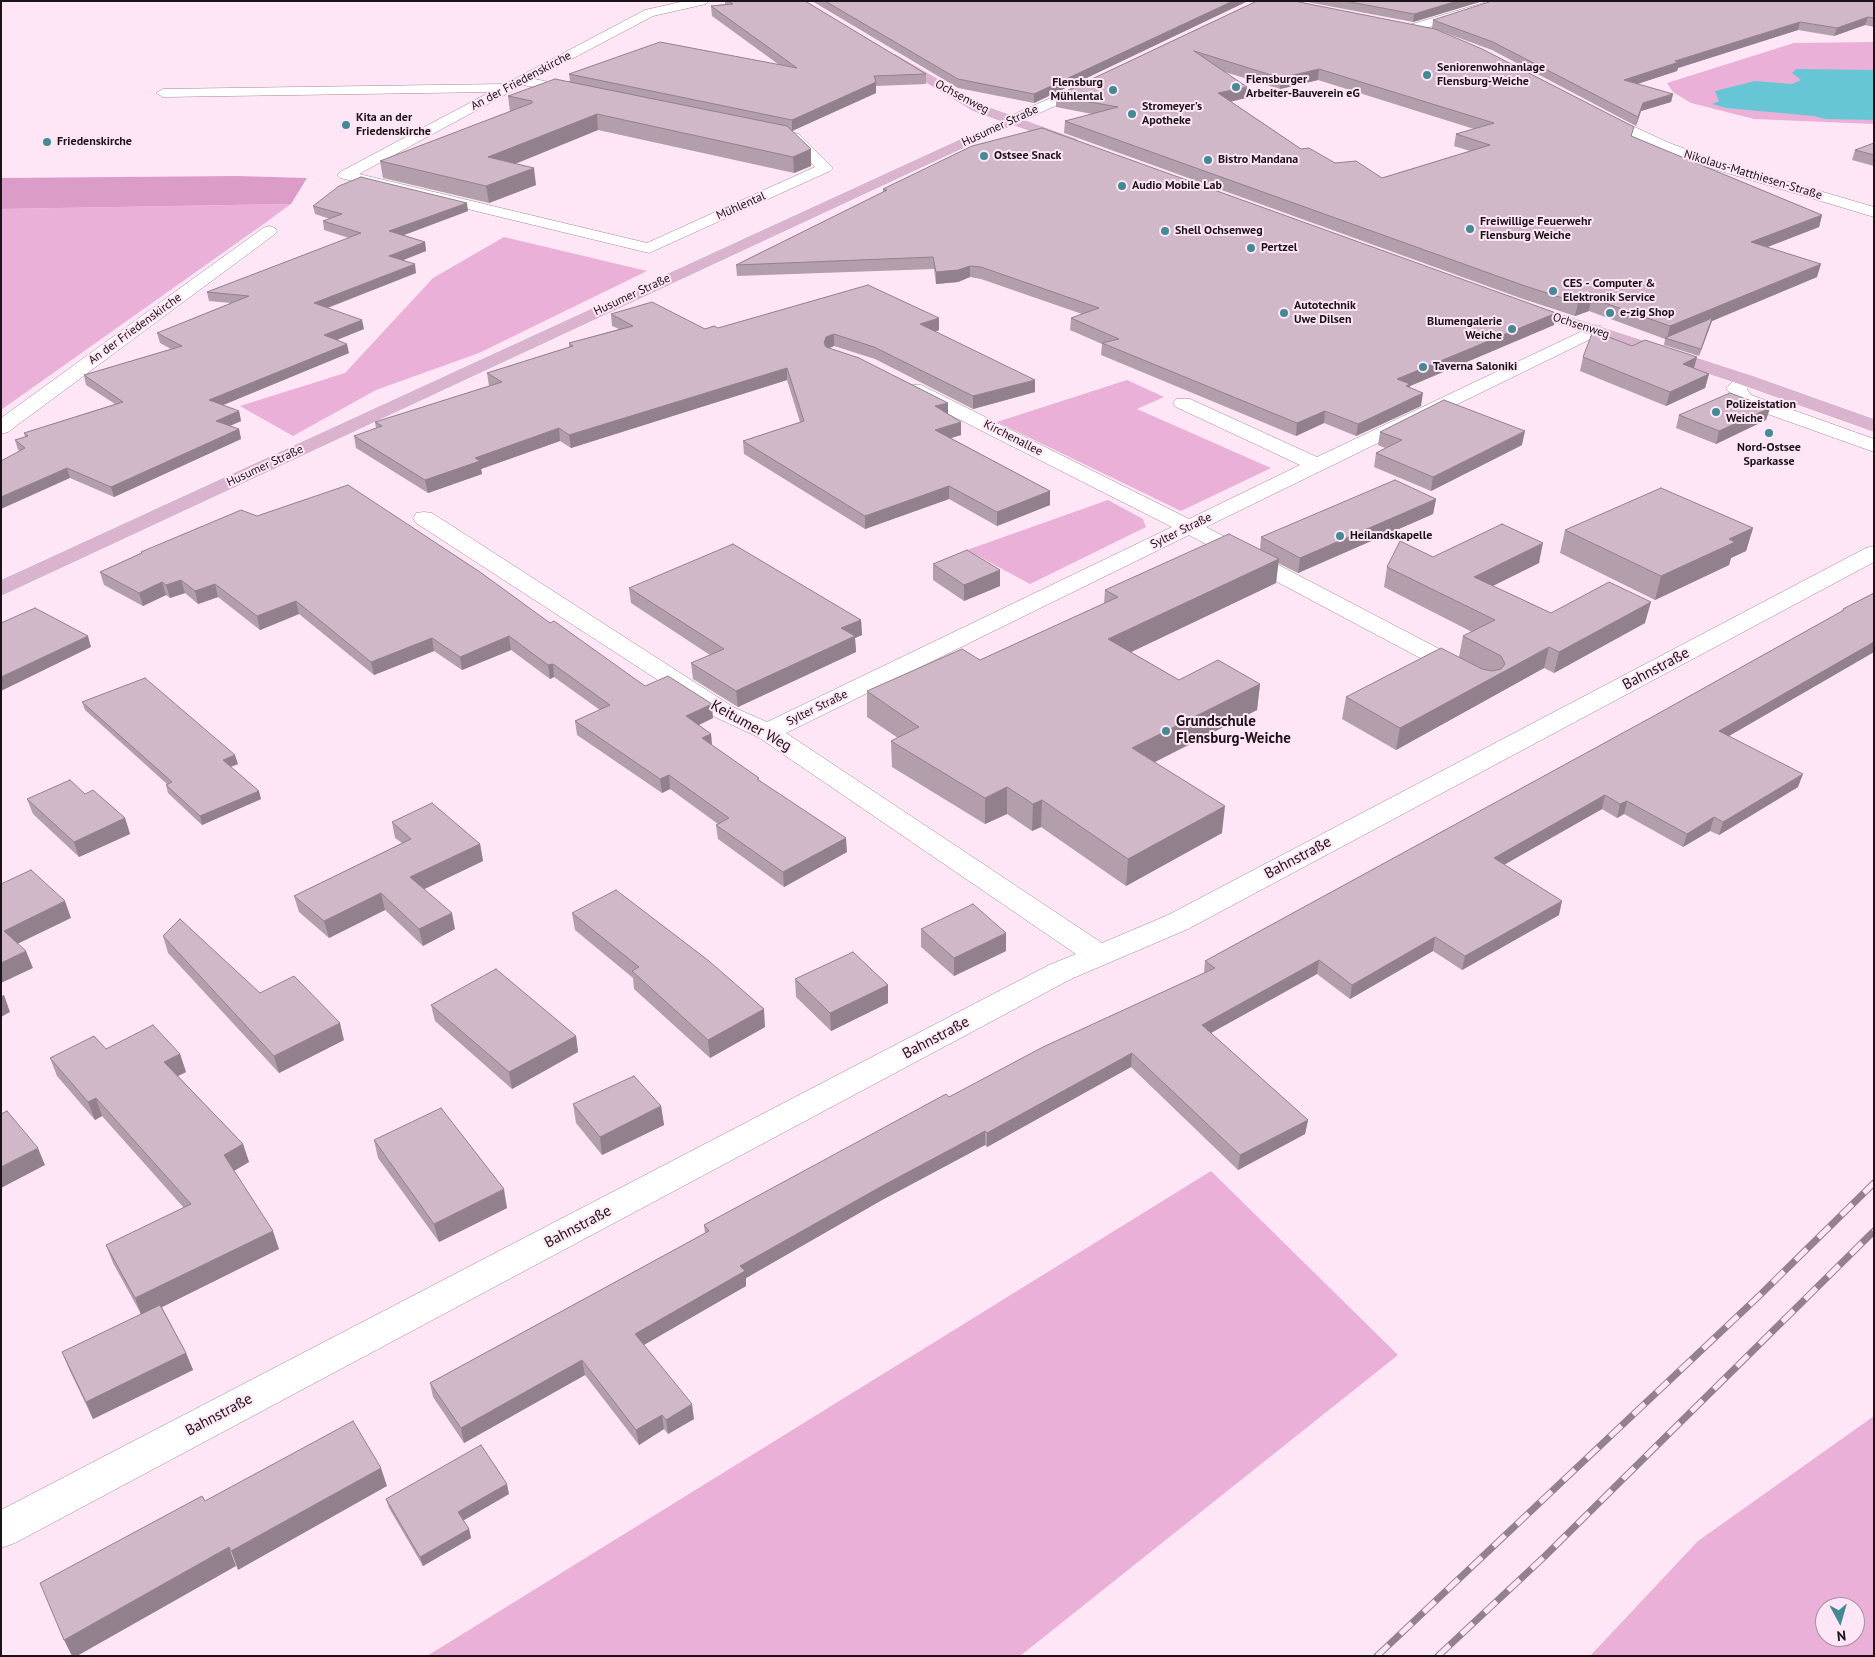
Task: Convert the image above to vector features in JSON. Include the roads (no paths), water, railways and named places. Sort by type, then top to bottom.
[{"type":"main road","name":"Ochsenweg","points":[[881,50],[978,108],[1082,146]]},
{"type":"main road","name":"Husumer Straße","points":[[1,589],[1013,120]]},
{"type":"main road","name":"Ochsenweg","points":[[1507,301],[1746,380],[1874,426]]},
{"type":"street","name":"An der Friedenskirche","points":[[345,175],[649,13],[702,1]]},
{"type":"street","points":[[1438,35],[1408,27],[1504,1]]},
{"type":"street","name":"Husumer Straße","points":[[1013,120],[1106,77]]},
{"type":"street","points":[[522,81],[591,94]]},
{"type":"street","points":[[163,93],[506,88]]},
{"type":"street","name":"Nikolaus-Matthiesen-Straße","points":[[1592,110],[1647,138],[1709,163],[1874,212]]},
{"type":"street","name":"Mühlental","points":[[345,175],[649,248],[825,168],[794,137],[766,131]]},
{"type":"street","name":"An der Friedenskirche","points":[[1,428],[269,231]]},
{"type":"street","name":"Sylter Straße","points":[[767,732],[1595,330]]},
{"type":"street","name":"Kirchenallee","points":[[893,378],[1189,527],[1478,679]]},
{"type":"street","points":[[1746,380],[1736,388],[1744,399],[1874,446]]},
{"type":"street","points":[[1182,403],[1317,465]]},
{"type":"street","name":"Keitumer Weg","points":[[424,518],[724,712],[767,732],[1099,955]]},
{"type":"street","name":"Bahnstraße","points":[[1,1530],[1060,972],[1178,922],[1874,553]]},
{"type":"water","points":[[1796,69],[1874,70],[1874,120],[1825,119],[1814,116],[1726,108],[1712,104],[1719,101],[1715,91],[1755,81],[1792,84],[1801,80],[1792,73]]},
{"type":"railway","points":[[1377,1656],[1759,1296],[1874,1183]]},
{"type":"railway","points":[[1438,1656],[1544,1557],[1874,1231]]},
{"type":"place","name":"Seniorenwohnanlage Flensburg-Weiche","points":[[1427,75]]},
{"type":"place","name":"Flensburger Arbeiter-Bauverein eG","points":[[1236,87]]},
{"type":"place","name":"Flensburg Mühlental","points":[[1113,90]]},
{"type":"place","name":"Stromeyer's Apotheke","points":[[1132,114]]},
{"type":"place","name":"Kita an der Friedenskirche","points":[[346,125]]},
{"type":"place","name":"Friedenskirche","points":[[47,142]]},
{"type":"place","name":"Ostsee Snack","points":[[984,156]]},
{"type":"place","name":"Bistro Mandana","points":[[1208,160]]},
{"type":"place","name":"Audio Mobile Lab","points":[[1122,186]]},
{"type":"place","name":"Freiwillige Feuerwehr Flensburg Weiche","points":[[1470,229]]},
{"type":"place","name":"Shell Ochsenweg","points":[[1165,231]]},
{"type":"place","name":"Pertzel","points":[[1251,248]]},
{"type":"place","name":"CES - Computer & Elektronik Service","points":[[1553,291]]},
{"type":"place","name":"Autotechnik Uwe Dilsen","points":[[1284,313]]},
{"type":"place","name":"e-zig Shop","points":[[1610,313]]},
{"type":"place","name":"Blumengalerie Weiche","points":[[1512,329]]},
{"type":"place","name":"Taverna Saloniki","points":[[1423,367]]},
{"type":"place","name":"Polizeistation Weiche","points":[[1716,412]]},
{"type":"place","name":"Nord-Ostsee Sparkasse","points":[[1769,433]]},
{"type":"place","name":"Heilandskapelle","points":[[1340,536]]},
{"type":"place","name":"Grundschule Flensburg-Weiche","points":[[1166,731]]}]
